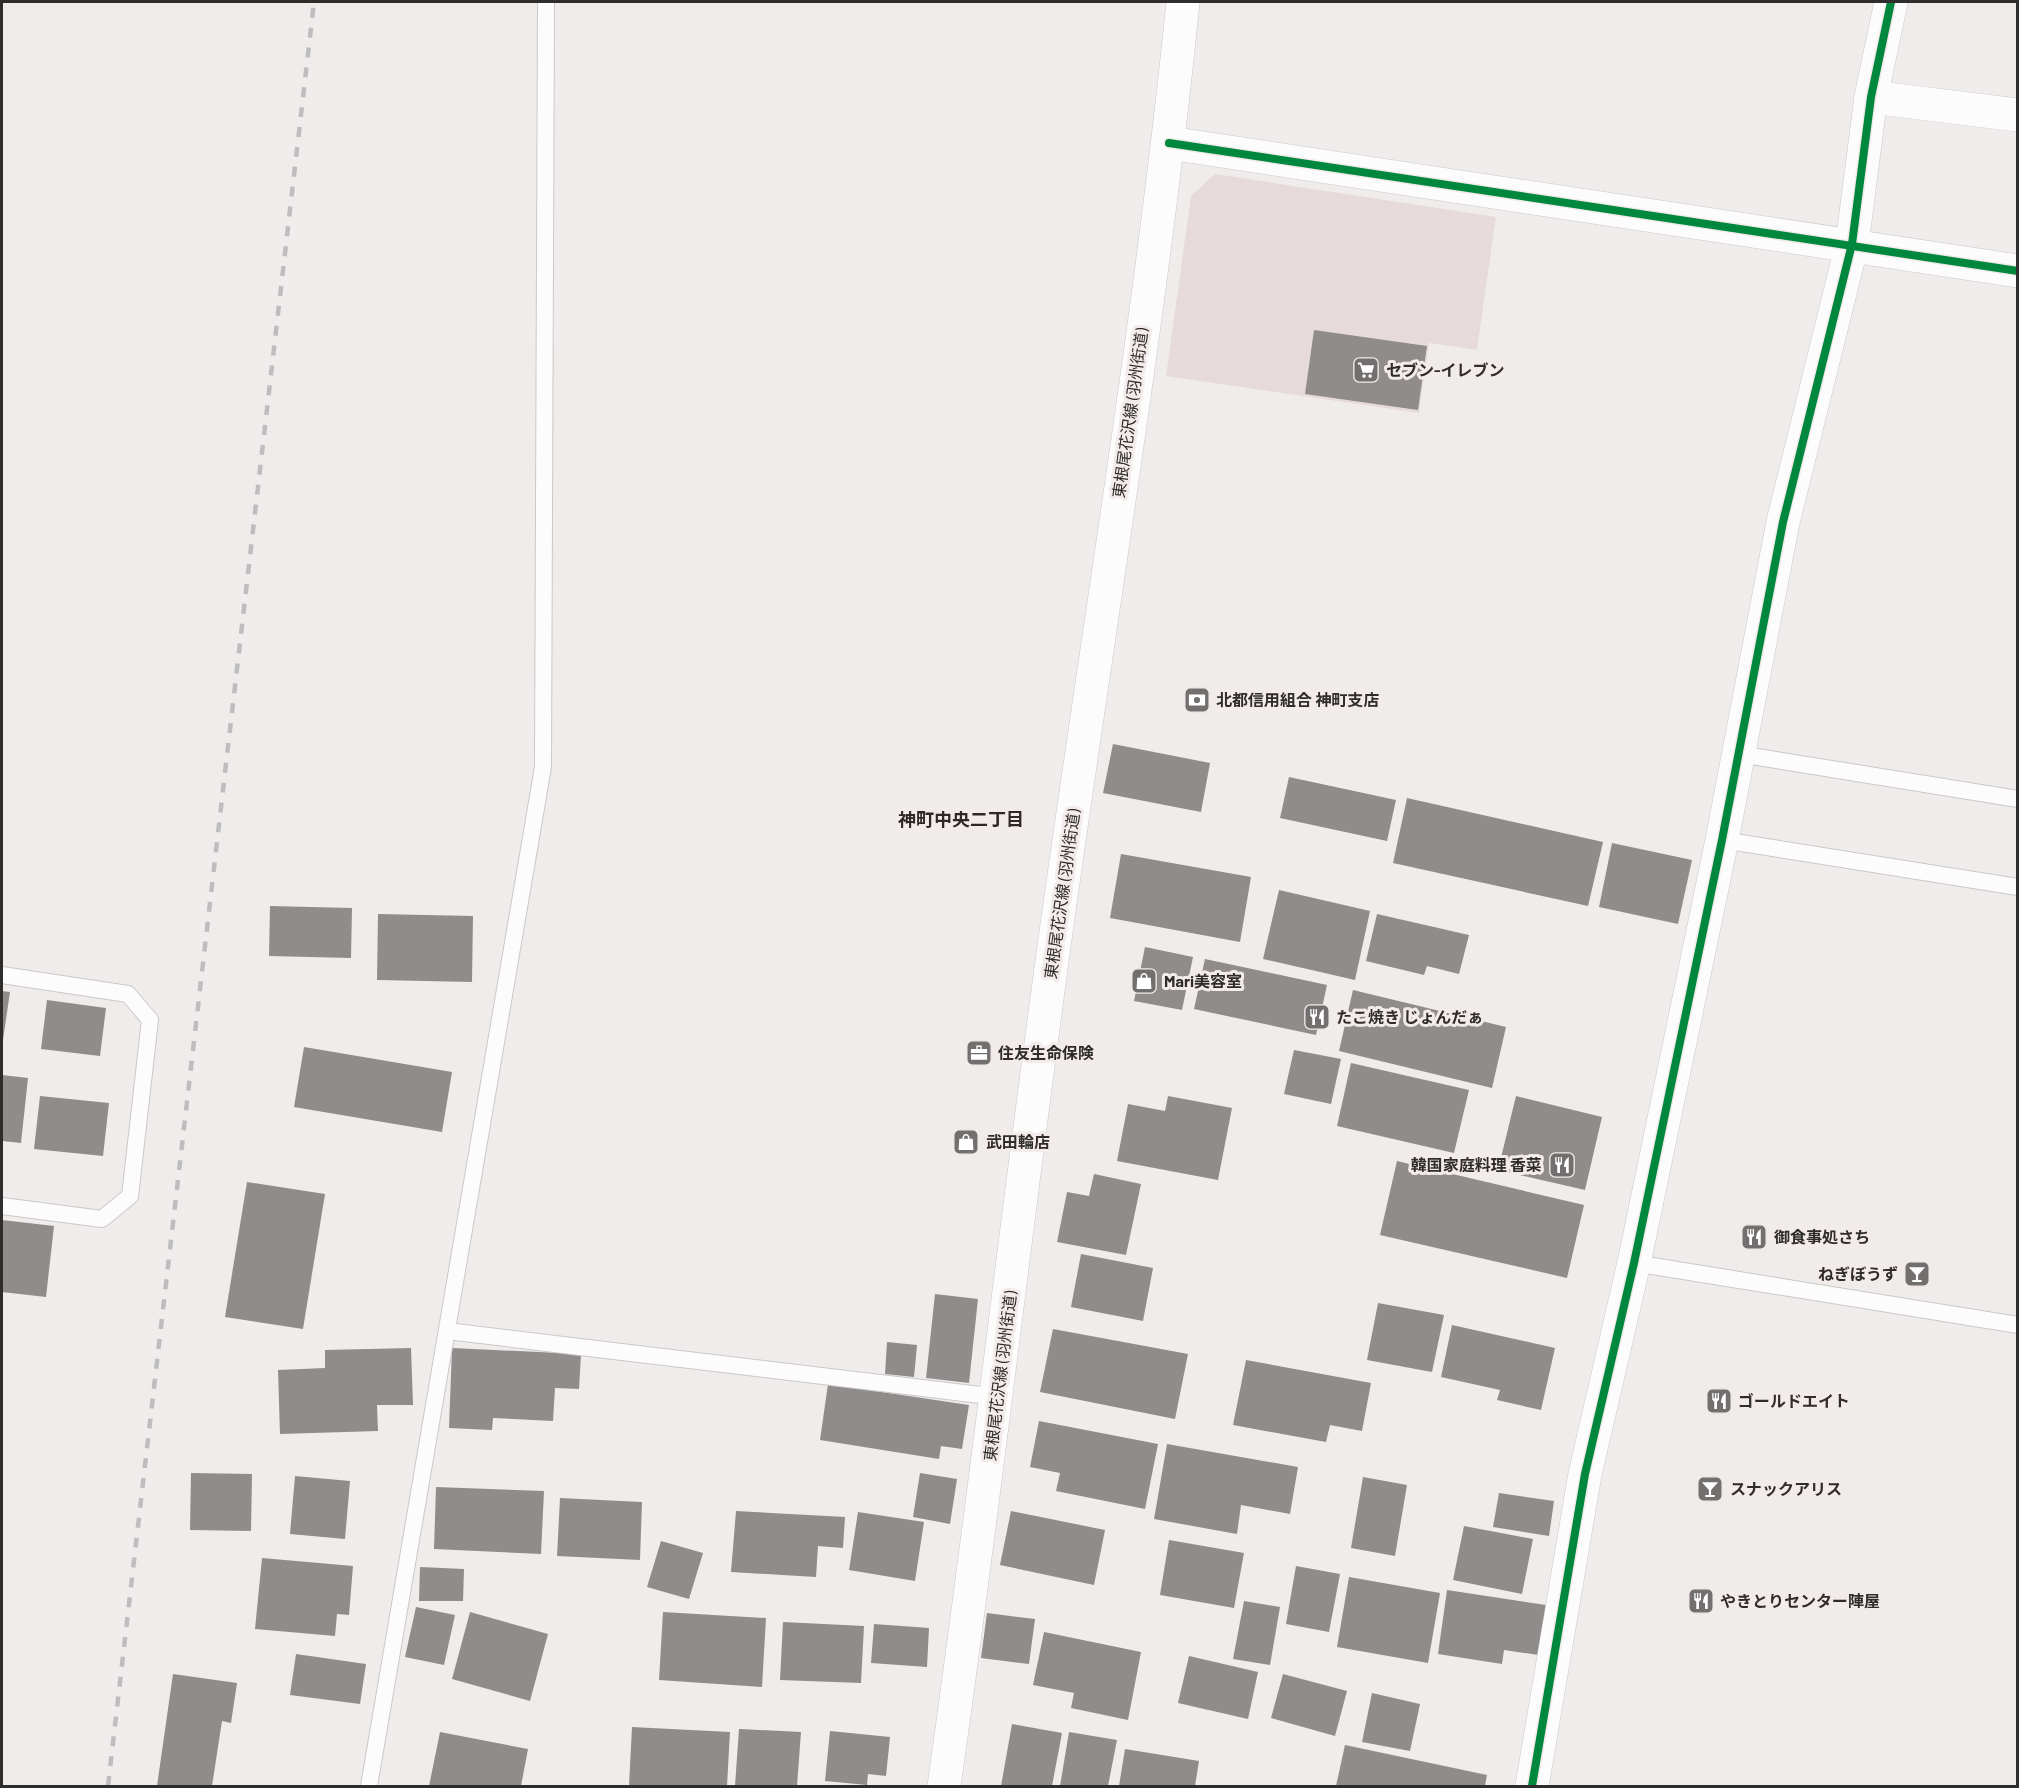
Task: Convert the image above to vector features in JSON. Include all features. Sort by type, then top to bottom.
[{"type":"street","name":"東根尾花沢線 (羽州街道)","points":[[944,1786],[997,1397],[1056,929],[1169,143],[1184,2]]},
{"type":"street","points":[[1532,1786],[1585,1474],[1634,1263],[1722,840],[1783,522],[1852,244],[1871,97],[1892,2]]},
{"type":"street","points":[[1871,97],[2018,115]]},
{"type":"street","points":[[1169,143],[1852,244],[2018,271]]},
{"type":"lane","points":[[369,1786],[543,767],[546,2]]},
{"type":"lane","points":[[1739,754],[2018,799]]},
{"type":"lane","points":[[1722,840],[2018,888]]},
{"type":"lane","points":[[2,975],[128,994],[150,1020],[130,1196],[102,1219],[2,1206]]},
{"type":"lane","points":[[1634,1263],[2018,1325]]},
{"type":"lane","points":[[447,1330],[997,1397]]},
{"type":"shaded area","points":[[1215,174],[1496,217],[1477,350],[1429,343],[1419,413],[1166,376],[1191,196]]},
{"type":"building","name":"セブン-イレブン","points":[[1314,330],[1427,346],[1418,410],[1305,394]]},
{"type":"building","points":[[1113,744],[1210,763],[1201,812],[1103,793]]},
{"type":"building","points":[[1289,777],[1396,800],[1387,841],[1280,818]]},
{"type":"building","points":[[1407,798],[1603,842],[1588,906],[1393,863]]},
{"type":"building","points":[[1612,843],[1692,860],[1678,924],[1599,907]]},
{"type":"building","points":[[1121,854],[1251,877],[1240,942],[1110,918]]},
{"type":"building","points":[[1279,890],[1370,911],[1355,980],[1263,959]]},
{"type":"building","points":[[270,906],[352,908],[351,958],[269,956]]},
{"type":"building","points":[[378,914],[473,916],[472,982],[377,980]]},
{"type":"building","points":[[1377,914],[1469,935],[1459,974],[1427,966],[1424,975],[1366,961]]},
{"type":"building","points":[[1145,947],[1193,957],[1182,1010],[1134,1001]]},
{"type":"building","points":[[1205,959],[1327,985],[1316,1035],[1194,1009]]},
{"type":"building","points":[[1353,990],[1506,1027],[1492,1088],[1339,1051]]},
{"type":"building","points":[[2,991],[10,992],[3,1040],[2,1039]]},
{"type":"building","points":[[47,1000],[106,1008],[100,1056],[41,1049]]},
{"type":"building","points":[[304,1047],[452,1072],[442,1132],[294,1107]]},
{"type":"building","points":[[1294,1050],[1341,1059],[1331,1104],[1284,1094]]},
{"type":"building","points":[[1351,1063],[1469,1090],[1454,1153],[1337,1126]]},
{"type":"building","points":[[2,1075],[28,1078],[21,1143],[2,1141]]},
{"type":"building","points":[[40,1096],[109,1103],[103,1156],[34,1149]]},
{"type":"building","points":[[1168,1096],[1232,1108],[1218,1180],[1117,1161],[1128,1104],[1165,1111]]},
{"type":"building","points":[[1516,1096],[1602,1117],[1585,1190],[1498,1170]]},
{"type":"building","points":[[1397,1161],[1584,1205],[1567,1278],[1380,1235]]},
{"type":"building","points":[[1094,1174],[1141,1184],[1126,1255],[1057,1242],[1067,1192],[1089,1196]]},
{"type":"building","points":[[247,1182],[325,1194],[303,1329],[225,1317]]},
{"type":"building","points":[[2,1220],[54,1226],[46,1297],[2,1292]]},
{"type":"building","points":[[1081,1254],[1153,1268],[1143,1321],[1071,1307]]},
{"type":"building","points":[[935,1294],[978,1299],[969,1383],[926,1378]]},
{"type":"building","points":[[1378,1303],[1444,1315],[1432,1372],[1367,1360]]},
{"type":"building","points":[[1452,1325],[1555,1348],[1541,1410],[1497,1400],[1500,1390],[1441,1377]]},
{"type":"building","points":[[1053,1329],[1188,1354],[1175,1419],[1040,1392]]},
{"type":"building","points":[[887,1342],[917,1345],[914,1377],[885,1374]]},
{"type":"building","points":[[411,1348],[413,1405],[377,1405],[378,1431],[280,1434],[278,1370],[325,1368],[325,1350]]},
{"type":"building","points":[[452,1348],[581,1354],[579,1389],[555,1388],[553,1421],[493,1418],[492,1430],[449,1428]]},
{"type":"building","points":[[1246,1360],[1371,1383],[1362,1431],[1330,1425],[1326,1442],[1233,1425]]},
{"type":"building","points":[[828,1384],[969,1405],[962,1449],[941,1446],[939,1459],[820,1440]]},
{"type":"building","points":[[1039,1421],[1158,1444],[1145,1509],[1056,1491],[1060,1473],[1030,1467]]},
{"type":"building","points":[[1167,1444],[1298,1467],[1290,1514],[1241,1505],[1237,1534],[1154,1519]]},
{"type":"building","points":[[191,1473],[252,1474],[251,1531],[190,1530]]},
{"type":"building","points":[[920,1473],[957,1479],[950,1524],[913,1517]]},
{"type":"building","points":[[295,1476],[350,1481],[345,1539],[290,1534]]},
{"type":"building","points":[[1363,1477],[1407,1485],[1395,1556],[1351,1548]]},
{"type":"building","points":[[436,1487],[544,1491],[541,1554],[434,1549]]},
{"type":"building","points":[[1499,1493],[1554,1501],[1549,1536],[1493,1527]]},
{"type":"building","points":[[560,1498],[642,1502],[640,1560],[557,1556]]},
{"type":"building","points":[[736,1511],[845,1517],[843,1548],[818,1546],[816,1577],[731,1572]]},
{"type":"building","points":[[1011,1511],[1105,1530],[1094,1585],[1000,1565]]},
{"type":"building","points":[[858,1512],[924,1522],[915,1581],[849,1570]]},
{"type":"building","points":[[1464,1526],[1533,1539],[1522,1594],[1453,1580]]},
{"type":"building","points":[[1169,1540],[1244,1553],[1234,1608],[1160,1595]]},
{"type":"building","points":[[661,1541],[703,1553],[689,1599],[647,1587]]},
{"type":"building","points":[[262,1558],[353,1566],[349,1615],[337,1614],[335,1636],[255,1629]]},
{"type":"building","points":[[1296,1566],[1340,1574],[1329,1632],[1286,1624]]},
{"type":"building","points":[[420,1567],[464,1569],[463,1601],[419,1601]]},
{"type":"building","points":[[1349,1577],[1440,1593],[1428,1663],[1337,1647]]},
{"type":"building","points":[[1447,1590],[1546,1605],[1539,1655],[1504,1650],[1502,1664],[1438,1654]]},
{"type":"building","points":[[1244,1601],[1280,1607],[1270,1665],[1233,1659]]},
{"type":"building","points":[[416,1607],[455,1615],[444,1665],[405,1657]]},
{"type":"building","points":[[470,1612],[548,1634],[530,1701],[452,1679]]},
{"type":"building","points":[[663,1612],[766,1618],[762,1687],[659,1680]]},
{"type":"building","points":[[987,1613],[1035,1619],[1029,1664],[981,1658]]},
{"type":"building","points":[[783,1622],[864,1626],[861,1683],[780,1680]]},
{"type":"building","points":[[874,1624],[929,1628],[927,1667],[871,1663]]},
{"type":"building","points":[[1044,1632],[1141,1652],[1128,1720],[1071,1708],[1074,1693],[1033,1685]]},
{"type":"building","points":[[296,1654],[366,1664],[360,1704],[290,1695]]},
{"type":"building","points":[[1189,1656],[1258,1672],[1248,1719],[1178,1703]]},
{"type":"building","points":[[173,1674],[237,1683],[231,1723],[222,1721],[212,1786],[157,1786]]},
{"type":"building","points":[[1283,1674],[1347,1691],[1335,1736],[1271,1718]]},
{"type":"building","points":[[1372,1693],[1420,1704],[1410,1751],[1362,1742]]},
{"type":"building","points":[[1012,1724],[1062,1733],[1052,1786],[1001,1786]]},
{"type":"building","points":[[632,1727],[730,1732],[727,1786],[629,1786]]},
{"type":"building","points":[[739,1729],[801,1732],[797,1786],[735,1786]]},
{"type":"building","points":[[830,1731],[890,1737],[886,1776],[868,1774],[867,1785],[825,1781]]},
{"type":"building","points":[[440,1732],[528,1749],[521,1786],[429,1786]]},
{"type":"building","points":[[1069,1732],[1117,1740],[1108,1786],[1060,1786]]},
{"type":"building","points":[[1345,1745],[1487,1775],[1485,1786],[1336,1786]]},
{"type":"building","points":[[1125,1749],[1199,1761],[1195,1786],[1119,1786]]},
{"type":"railway","points":[[108,1786],[314,2]]},
{"type":"cycle path","points":[[1532,1786],[1585,1474],[1634,1263],[1722,840],[1783,522],[1852,244],[1871,97],[1891,2]]},
{"type":"cycle path","points":[[1169,143],[2018,271]]},
{"type":"place","name":"セブン-イレブン","points":[[1366,370]]},
{"type":"place","name":"北都信用組合 神町支店","points":[[1197,700]]},
{"type":"place","name":"Mari美容室","points":[[1144,981]]},
{"type":"place","name":"たこ焼き じょんだぁ","points":[[1317,1017]]},
{"type":"place","name":"住友生命保険","points":[[979,1053]]},
{"type":"place","name":"武田輪店","points":[[966,1142]]},
{"type":"place","name":"韓国家庭料理 香菜","points":[[1562,1165]]},
{"type":"place","name":"御食事処さち","points":[[1754,1237]]},
{"type":"place","name":"ねぎぼうず","points":[[1917,1274]]},
{"type":"place","name":"ゴールドエイト","points":[[1719,1401]]},
{"type":"place","name":"スナックアリス","points":[[1710,1489]]},
{"type":"place","name":"やきとりセンター陣屋","points":[[1701,1601]]},
{"type":"district","name":"神町中央二丁目","points":[[961,820]]}]
